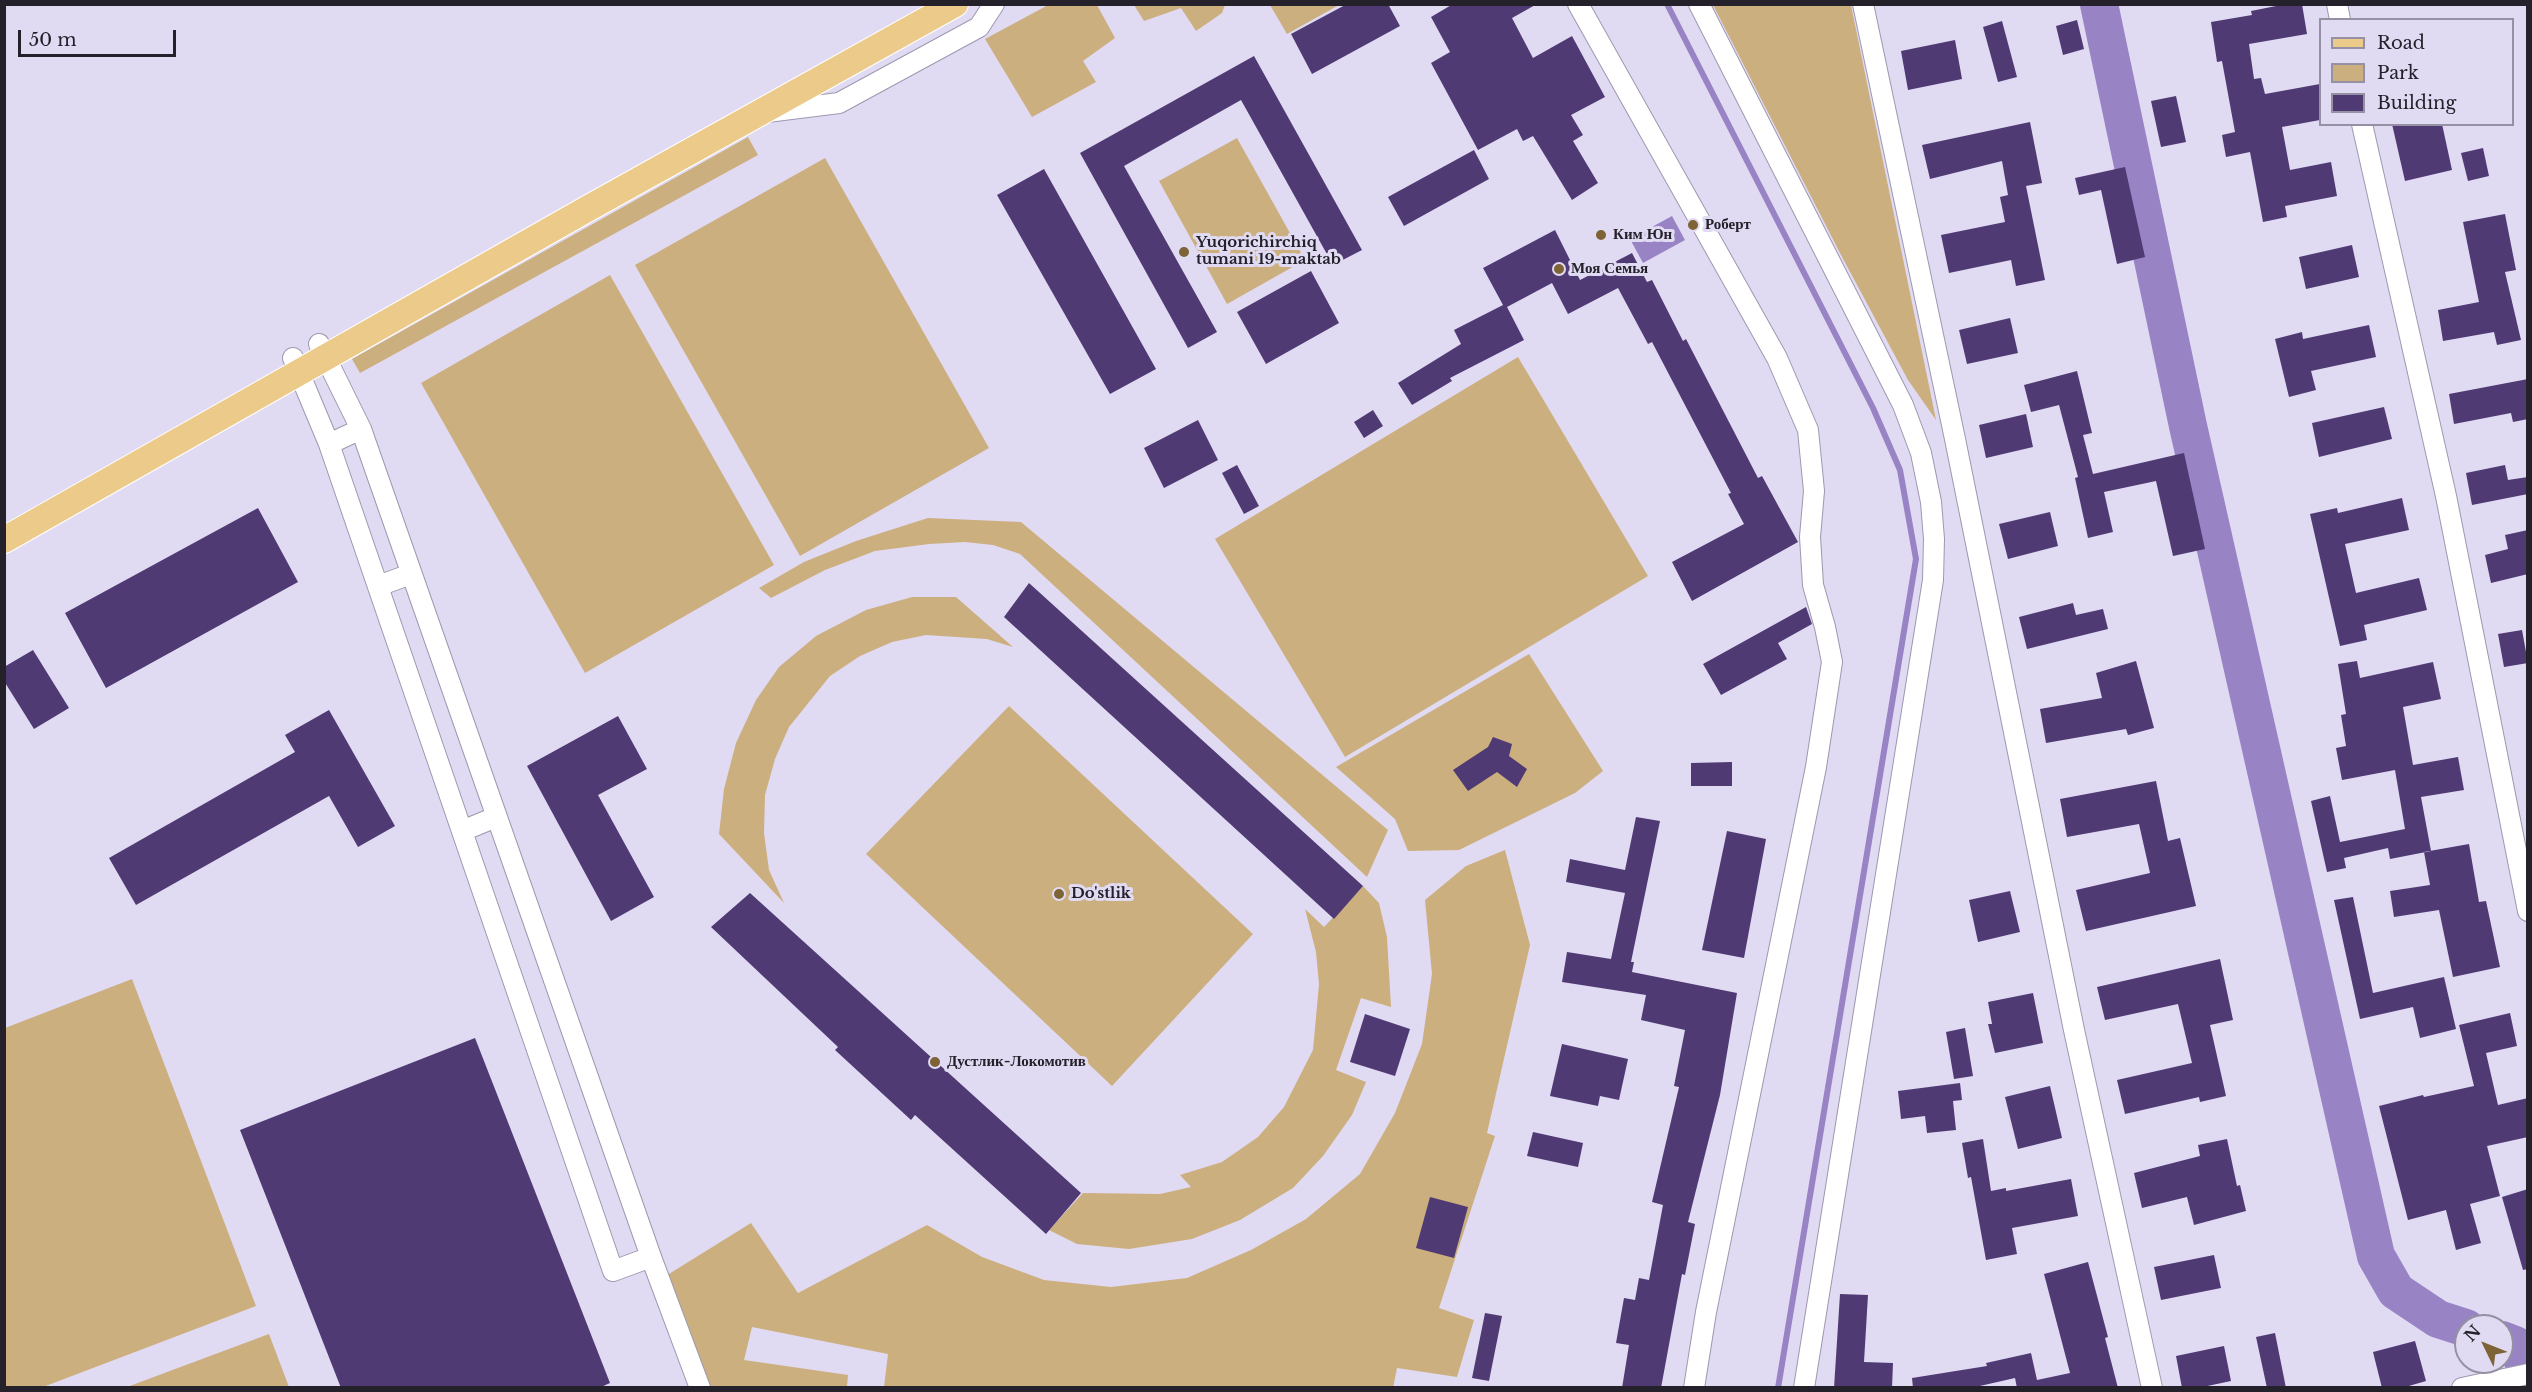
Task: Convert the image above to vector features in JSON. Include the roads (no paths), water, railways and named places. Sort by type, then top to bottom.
[{"type":"main road","points":[[323,351],[923,4]]},
{"type":"main road","points":[[4,520],[296,366],[955,4]]},
{"type":"main road","points":[[4,540],[296,366]]},
{"type":"street","points":[[759,113],[839,103],[979,27],[994,4]]},
{"type":"street","points":[[1578,4],[1777,358],[1808,430],[1814,482],[1810,537],[1813,585],[1832,662],[1816,767],[1717,1254],[1695,1388]]},
{"type":"street","points":[[1699,4],[1903,405],[1921,453],[1931,502],[1934,539],[1933,580],[1804,1388]]},
{"type":"street","points":[[1863,4],[1955,439],[2074,1030],[2152,1388]]},
{"type":"street","points":[[2362,126],[2446,496],[2528,911]]},
{"type":"street","points":[[323,351],[361,429],[699,1388]]},
{"type":"street","points":[[296,366],[329,444],[613,1271],[651,1257]]},
{"type":"street","points":[[329,444],[361,429]]},
{"type":"street","points":[[378,586],[411,574]]},
{"type":"street","points":[[462,831],[496,817]]},
{"type":"street","points":[[2462,1388],[2528,1374]]},
{"type":"waterway","points":[[1667,4],[1873,408],[1900,470],[1916,559],[1778,1388]]},
{"type":"waterway","points":[[2099,4],[2188,426],[2376,1256],[2396,1291],[2438,1319],[2454,1324]]},
{"type":"waterway","points":[[2514,1345],[2528,1370]]},
{"type":"place","name":"Роберт","points":[[1693,225]]},
{"type":"place","name":"Ким Юн","points":[[1601,235]]},
{"type":"place","name":"Yuqorichirchiq tumani 19-maktab","points":[[1184,252]]},
{"type":"place","name":"Моя Семья","points":[[1559,269]]},
{"type":"place","name":"Do'stlik","points":[[1059,894]]},
{"type":"place","name":"Дустлик-Локомотив","points":[[935,1062]]}]
